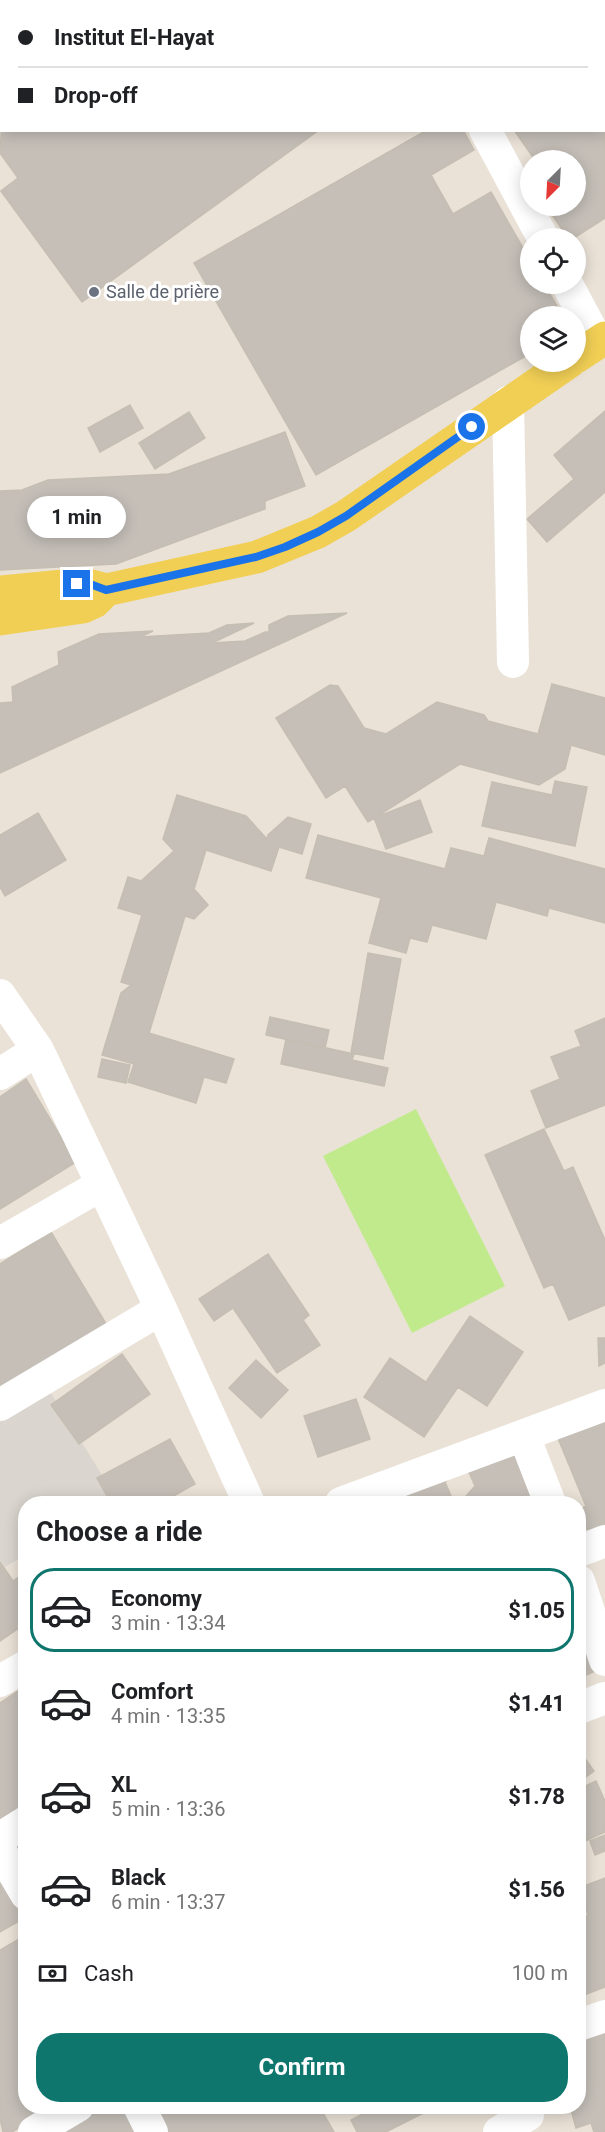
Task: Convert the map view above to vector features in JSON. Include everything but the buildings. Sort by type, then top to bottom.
[{"type":"main road","points":[[0,592],[84,584],[106,590],[256,557],[318,532],[346,516],[554,372]]},
{"type":"main road","points":[[0,620],[83,607],[94,602],[106,590]]},
{"type":"street","points":[[486,132],[538,228]]},
{"type":"street","points":[[571,294],[593,345]]},
{"type":"street","points":[[508,402],[513,662]]},
{"type":"street","points":[[0,995],[38,1050],[246,1496]]},
{"type":"street","points":[[0,1074],[38,1050]]},
{"type":"street","points":[[0,1243],[101,1185]]},
{"type":"street","points":[[0,1405],[161,1310]]},
{"type":"street","points":[[360,1496],[605,1405]]},
{"type":"street","points":[[524,1436],[547,1496]]},
{"type":"street","points":[[586,1548],[605,1541]]},
{"type":"street","points":[[586,1602],[605,1660]]},
{"type":"street","points":[[0,1681],[18,1671]]},
{"type":"street","points":[[586,1705],[605,1698]]},
{"type":"street","points":[[0,1838],[18,1827]]},
{"type":"street","points":[[0,1851],[18,1881]]},
{"type":"street","points":[[586,2023],[605,2016]]},
{"type":"street","points":[[34,2132],[64,2114]]},
{"type":"street","points":[[143,2114],[153,2132]]},
{"type":"street","points":[[499,2132],[529,2118]]},
{"type":"green space","points":[[416,1109],[505,1286],[412,1333],[323,1156]]},
{"type":"shaded area","points":[[44,1382],[115,1496],[18,1496],[18,1559],[5,1567],[0,1560],[0,1409]]},
{"type":"place","name":"Salle de prière","points":[[94,292]]},
{"type":"route","points":[[77,584],[90,584],[106,590],[256,557],[285,547],[346,516],[472,427]]}]
